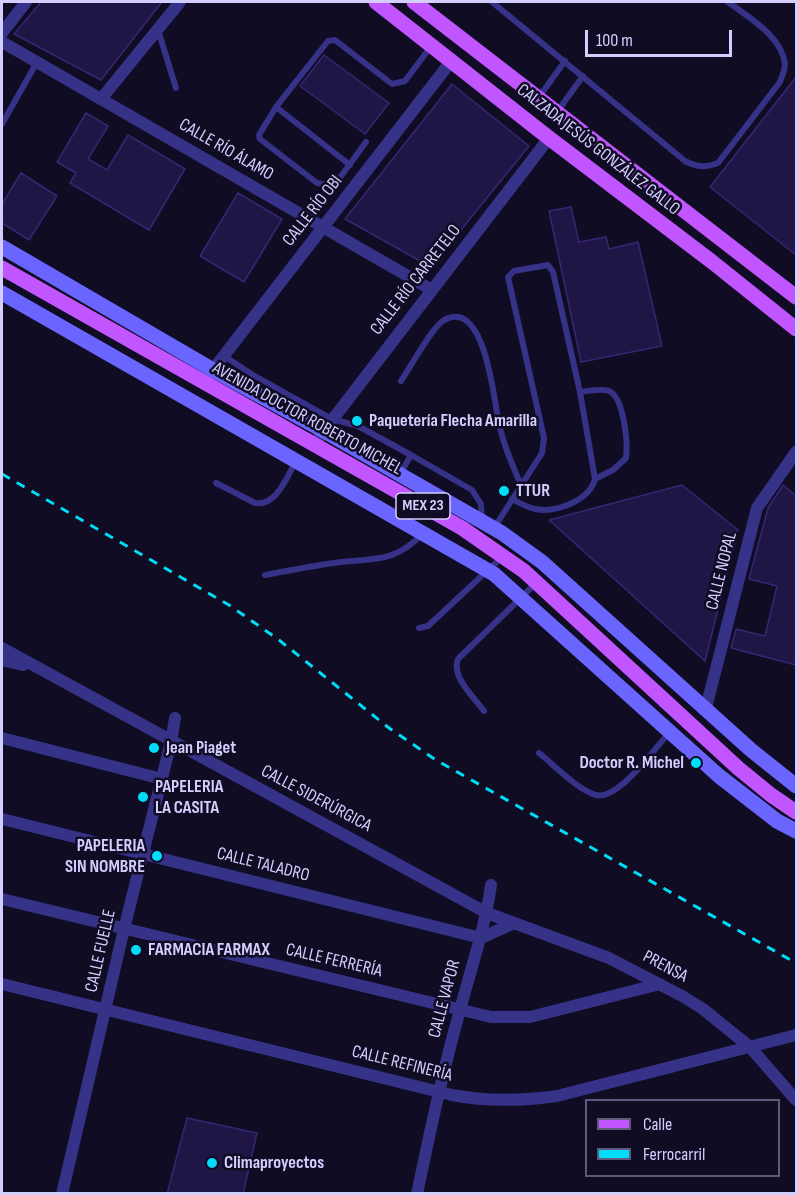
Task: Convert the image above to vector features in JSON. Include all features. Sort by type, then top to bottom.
[{"type":"main road","name":"CALZADA JESÚS GONZÁLEZ GALLO","points":[[376,2],[796,329]]},
{"type":"main road","name":"CALZADA JESÚS GONZÁLEZ GALLO","points":[[414,2],[796,297]]},
{"type":"main road","points":[[484,56],[496,96]]},
{"type":"main road","name":"AVENIDA DOCTOR ROBERTO MICHEL","points":[[2,247],[213,370],[328,425],[400,475],[488,525],[542,562],[752,750],[796,786]]},
{"type":"main road","name":"AVENIDA DOCTOR ROBERTO MICHEL","points":[[2,268],[203,384],[462,528],[503,556],[537,582],[738,768],[796,812]]},
{"type":"main road","points":[[2,292],[488,570],[522,597],[670,732],[752,803],[796,831]]},
{"type":"street","points":[[2,33],[26,2]]},
{"type":"street","points":[[101,99],[180,2]]},
{"type":"street","name":"CALLE RÍO ÁLAMO","points":[[2,42],[432,290]]},
{"type":"street","name":"CALLE RÍO OBI","points":[[203,384],[452,60]]},
{"type":"street","name":"CALLE RÍO CARRETELO","points":[[313,445],[549,138]]},
{"type":"street","name":"CALLE NOPAL","points":[[706,708],[757,508],[796,453]]},
{"type":"street","name":"CALLE SIDERÚRGICA","points":[[2,648],[487,913]]},
{"type":"street","points":[[2,660],[36,668]]},
{"type":"street","name":"CALLE FUELLE","points":[[62,1194],[175,718]]},
{"type":"street","points":[[2,738],[162,779]]},
{"type":"street","name":"CALLE TALADRO","points":[[2,819],[481,938]]},
{"type":"street","name":"CALLE VAPOR","points":[[417,1194],[439,1092],[487,913],[490,885]]},
{"type":"street","name":"CALLE FERRERÍA","points":[[2,899],[491,1017],[530,1017],[660,984]]},
{"type":"street","name":"PRENSA","points":[[487,913],[609,958],[704,1009],[750,1047],[796,1100]]},
{"type":"street","points":[[481,938],[514,923]]},
{"type":"street","name":"CALLE REFINERÍA","points":[[2,984],[439,1092],[489,1101],[529,1100],[557,1096],[796,1035]]},
{"type":"lane","points":[[492,2],[685,161],[706,167],[718,163],[780,82],[785,66],[782,50],[767,33],[728,2]]},
{"type":"lane","points":[[158,29],[176,88]]},
{"type":"lane","points":[[366,142],[336,183],[327,185],[317,183],[260,139],[260,131],[328,41],[335,40],[392,84],[405,81],[432,45]]},
{"type":"lane","points":[[538,97],[565,61]]},
{"type":"lane","points":[[2,124],[37,62]]},
{"type":"lane","points":[[557,112],[583,76]]},
{"type":"lane","points":[[276,107],[350,165]]},
{"type":"lane","points":[[225,356],[328,425],[358,426],[472,490],[481,504],[488,525],[512,499],[542,453],[544,438],[508,280],[511,272],[544,265],[552,269],[580,392],[595,479],[589,492],[578,500],[560,507],[537,510],[512,499]]},
{"type":"lane","points":[[401,381],[443,320],[454,318],[464,320],[475,329],[485,350],[506,449],[521,485]]},
{"type":"lane","points":[[580,392],[601,389],[610,391],[617,397],[628,445],[626,458],[613,470],[595,479]]},
{"type":"lane","points":[[400,475],[411,455]]},
{"type":"lane","points":[[216,483],[261,504],[271,501],[296,461]]},
{"type":"lane","points":[[265,575],[336,562],[362,562],[391,555],[412,545],[423,532]]},
{"type":"lane","points":[[419,628],[428,626],[503,556]]},
{"type":"lane","points":[[484,711],[459,677],[455,665],[458,659],[537,582]]},
{"type":"lane","points":[[539,753],[570,779],[593,794],[602,796],[612,793],[634,773],[670,732]]},
{"type":"building","points":[[41,2],[162,2],[101,80],[14,34]]},
{"type":"building","points":[[324,55],[389,103],[365,134],[300,86]]},
{"type":"building","points":[[796,77],[796,255],[710,187]]},
{"type":"building","points":[[452,84],[529,146],[431,267],[345,219]]},
{"type":"building","points":[[86,113],[108,126],[88,159],[107,170],[128,135],[185,169],[149,230],[70,183],[76,173],[57,162]]},
{"type":"building","points":[[21,173],[57,196],[29,240],[2,223],[2,204]]},
{"type":"building","points":[[238,193],[282,219],[244,282],[200,256]]},
{"type":"building","points":[[571,207],[579,242],[606,237],[609,249],[638,242],[662,346],[581,362],[549,211]]},
{"type":"building","points":[[682,485],[738,530],[705,661],[549,520]]},
{"type":"building","points":[[783,485],[796,496],[796,665],[731,648],[736,629],[765,636],[777,586],[749,579],[768,508]]},
{"type":"building","name":"Climaproyectos","points":[[187,1118],[257,1133],[243,1194],[167,1194]]},
{"type":"railway","points":[[2,474],[229,605],[279,640],[389,728],[436,760],[796,963]]},
{"type":"place","name":"Paquetería Flecha Amarilla","points":[[357,421]]},
{"type":"place","name":"TTUR","points":[[504,491]]},
{"type":"place","name":"Jean Piaget","points":[[154,748]]},
{"type":"place","name":"Doctor R. Michel","points":[[696,763]]},
{"type":"place","name":"PAPELERIA LA CASITA","points":[[143,797]]},
{"type":"place","name":"PAPELERIA SIN NOMBRE","points":[[157,856]]},
{"type":"place","name":"FARMACIA FARMAX","points":[[136,950]]},
{"type":"place","name":"Climaproyectos","points":[[212,1163]]}]
